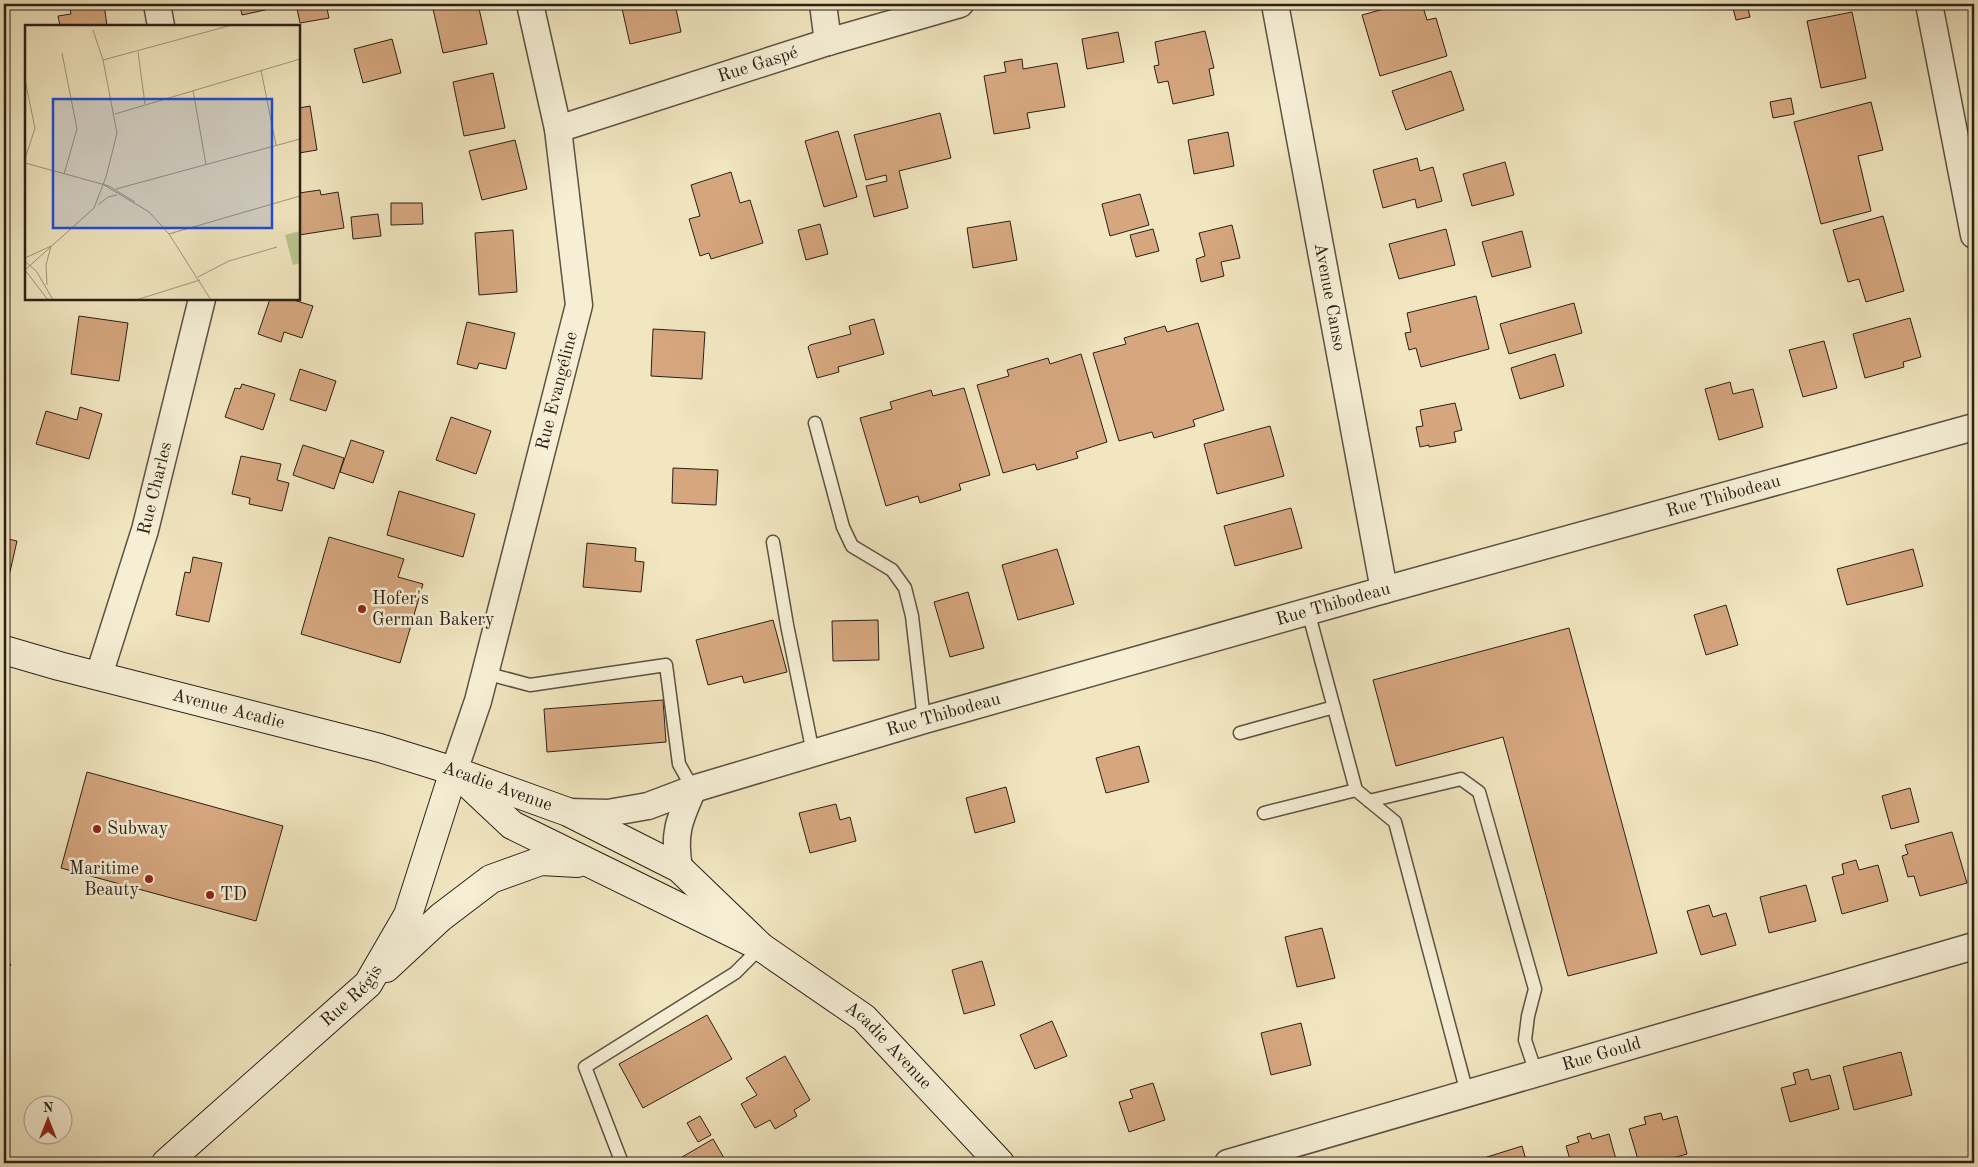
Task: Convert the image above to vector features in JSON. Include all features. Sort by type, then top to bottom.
[{"type":"street","points":[[157,4],[161,25]]},
{"type":"street","name":"Rue Evangéline","points":[[454,771],[478,701],[579,305],[558,129],[530,4]]},
{"type":"street","points":[[822,4],[828,42]]},
{"type":"street","name":"Rue Gaspé","points":[[558,129],[828,42],[960,4]]},
{"type":"street","name":"Avenue Canso","points":[[1275,4],[1384,590]]},
{"type":"street","points":[[1929,4],[1974,235]]},
{"type":"street","name":"Rue Charles","points":[[99,675],[145,530],[202,300]]},
{"type":"street","name":"Rue Thibodeau","points":[[568,812],[608,813],[648,806],[693,789],[924,720],[1384,590],[1974,427]]},
{"type":"street","name":"Avenue Acadie","points":[[4,650],[380,748],[454,771]]},
{"type":"street","name":"Acadie Avenue","points":[[454,771],[568,812],[679,868],[761,947]]},
{"type":"street","name":"Acadie Avenue","points":[[454,771],[512,825],[761,947],[864,1018],[1000,1163]]},
{"type":"street","name":"Rue Régis","points":[[166,1163],[368,984],[408,914],[454,771]]},
{"type":"street","points":[[679,868],[675,848],[678,822],[693,789]]},
{"type":"street","points":[[368,984],[441,917],[491,879],[541,861],[589,864]]},
{"type":"street","name":"Rue Gould","points":[[1228,1163],[1974,946]]},
{"type":"lane","points":[[815,423],[843,527],[852,546],[892,570],[905,588],[912,616],[924,720]]},
{"type":"lane","points":[[773,542],[787,625],[813,752]]},
{"type":"lane","points":[[1308,612],[1356,790],[1395,822],[1467,1093]]},
{"type":"lane","points":[[485,673],[530,685],[666,665],[679,764],[693,789]]},
{"type":"lane","points":[[1240,733],[1334,707]]},
{"type":"lane","points":[[1369,801],[1460,778],[1479,792],[1535,989],[1528,1016],[1525,1040],[1536,1073]]},
{"type":"lane","points":[[1264,813],[1356,790]]},
{"type":"lane","points":[[622,1163],[584,1067],[735,973],[761,947]]},
{"type":"building","points":[[69,4],[104,4],[107,25],[60,25],[58,16],[71,14]]},
{"type":"building","points":[[220,4],[264,4],[265,10],[242,15],[240,6],[221,9]]},
{"type":"building","points":[[296,4],[326,4],[329,18],[300,23]]},
{"type":"building","points":[[457,4],[478,4],[487,44],[443,53],[433,9]]},
{"type":"building","points":[[621,4],[682,4],[683,7],[676,9],[681,32],[630,44]]},
{"type":"building","points":[[1402,4],[1422,4],[1427,20],[1436,18],[1447,56],[1380,76],[1362,15]]},
{"type":"building","points":[[1732,4],[1747,4],[1750,17],[1736,20]]},
{"type":"building","points":[[1852,12],[1866,78],[1821,88],[1807,21]]},
{"type":"building","points":[[1205,31],[1214,68],[1209,69],[1214,95],[1173,104],[1168,81],[1158,83],[1154,66],[1159,65],[1155,42]]},
{"type":"building","points":[[1118,32],[1124,62],[1087,69],[1082,39]]},
{"type":"building","points":[[392,39],[401,73],[363,83],[354,49]]},
{"type":"building","points":[[1022,59],[1023,69],[1057,63],[1065,107],[1027,113],[1030,128],[994,134],[984,76],[1006,72],[1004,62]]},
{"type":"building","points":[[1451,71],[1464,110],[1406,130],[1392,91]]},
{"type":"building","points":[[493,73],[505,128],[464,136],[453,82]]},
{"type":"building","points":[[1791,98],[1794,114],[1773,118],[1770,102]]},
{"type":"building","points":[[1871,102],[1883,150],[1858,156],[1871,211],[1821,224],[1794,122]]},
{"type":"building","points":[[310,106],[317,150],[300,153],[300,108]]},
{"type":"building","points":[[940,113],[951,158],[899,171],[908,208],[874,217],[866,186],[887,181],[886,175],[866,180],[854,135]]},
{"type":"building","points":[[838,131],[857,197],[824,207],[805,141]]},
{"type":"building","points":[[1228,132],[1234,166],[1194,174],[1188,140]]},
{"type":"building","points":[[515,140],[527,189],[482,200],[469,151]]},
{"type":"building","points":[[1417,158],[1420,171],[1433,167],[1442,201],[1417,208],[1415,199],[1383,208],[1373,170]]},
{"type":"building","points":[[1505,162],[1514,195],[1472,206],[1463,174]]},
{"type":"building","points":[[731,172],[740,203],[750,200],[763,243],[711,259],[709,253],[700,256],[689,219],[700,216],[691,185]]},
{"type":"building","points":[[4,176],[7,176],[9,188],[4,189]]},
{"type":"building","points":[[320,190],[321,195],[338,192],[344,228],[300,235],[300,193]]},
{"type":"building","points":[[1140,194],[1149,225],[1110,236],[1102,204]]},
{"type":"building","points":[[391,203],[422,203],[423,224],[391,225]]},
{"type":"building","points":[[378,214],[381,236],[353,239],[351,217]]},
{"type":"building","points":[[1883,216],[1904,291],[1866,302],[1859,279],[1848,282],[1833,230]]},
{"type":"building","points":[[1010,221],[1017,260],[973,268],[967,228]]},
{"type":"building","points":[[820,224],[828,254],[806,260],[798,230]]},
{"type":"building","points":[[1232,225],[1240,258],[1221,262],[1224,276],[1201,282],[1196,259],[1205,256],[1199,233]]},
{"type":"building","points":[[1153,229],[1159,251],[1136,257],[1130,235]]},
{"type":"building","points":[[1446,229],[1455,265],[1399,279],[1389,244]]},
{"type":"building","points":[[513,230],[517,292],[479,295],[475,233]]},
{"type":"building","points":[[1522,231],[1531,267],[1492,277],[1482,242]]},
{"type":"building","points":[[1476,296],[1489,349],[1421,367],[1416,348],[1409,350],[1405,333],[1411,332],[1407,313]]},
{"type":"building","points":[[270,300],[293,300],[313,306],[302,338],[284,332],[281,342],[258,334]]},
{"type":"building","points":[[1574,303],[1582,333],[1509,354],[1500,324]]},
{"type":"building","points":[[79,316],[128,323],[119,381],[71,374]]},
{"type":"building","points":[[1910,318],[1921,357],[1903,362],[1904,367],[1865,378],[1853,334]]},
{"type":"building","points":[[874,319],[884,354],[838,367],[839,372],[817,378],[808,347],[851,334],[849,326]]},
{"type":"building","points":[[467,322],[515,333],[506,369],[479,363],[477,369],[457,364]]},
{"type":"building","points":[[1198,323],[1224,410],[1193,420],[1195,426],[1154,438],[1152,432],[1119,441],[1093,353],[1126,344],[1124,338],[1165,326],[1167,332]]},
{"type":"building","points":[[653,329],[705,332],[702,379],[651,376]]},
{"type":"building","points":[[1824,341],[1837,388],[1803,397],[1789,350]]},
{"type":"building","points":[[1081,354],[1107,442],[1076,452],[1078,458],[1037,470],[1035,464],[1003,473],[977,385],[1009,376],[1007,370],[1048,358],[1050,364]]},
{"type":"building","points":[[1555,354],[1564,386],[1520,399],[1511,368]]},
{"type":"building","points":[[300,369],[336,381],[326,411],[290,400]]},
{"type":"building","points":[[1730,382],[1733,394],[1753,389],[1763,427],[1719,440],[1705,389]]},
{"type":"building","points":[[242,384],[275,394],[263,430],[225,417],[235,388],[240,389]]},
{"type":"building","points":[[964,388],[990,475],[959,484],[961,490],[920,503],[918,496],[886,506],[860,418],[892,409],[890,402],[931,390],[933,396]]},
{"type":"building","points":[[1455,403],[1462,430],[1454,432],[1456,442],[1420,447],[1416,427],[1423,426],[1420,410]]},
{"type":"building","points":[[80,407],[102,414],[89,459],[36,444],[46,411],[77,420]]},
{"type":"building","points":[[451,417],[491,431],[476,474],[436,460]]},
{"type":"building","points":[[1270,426],[1284,476],[1217,494],[1204,444]]},
{"type":"building","points":[[351,440],[384,451],[373,483],[340,472]]},
{"type":"building","points":[[303,445],[344,458],[334,489],[293,475]]},
{"type":"building","points":[[241,456],[281,464],[277,480],[289,483],[282,511],[249,504],[250,498],[232,494]]},
{"type":"building","points":[[673,468],[718,470],[716,505],[672,503]]},
{"type":"building","points":[[399,491],[475,514],[463,557],[387,535]]},
{"type":"building","points":[[1291,508],[1302,548],[1235,566],[1224,526]]},
{"type":"building","name":"Hofer's German Bakery","points":[[329,537],[404,559],[398,577],[423,584],[400,663],[301,634]]},
{"type":"building","points":[[4,538],[17,541],[7,585],[4,584]]},
{"type":"building","points":[[587,543],[636,548],[635,561],[644,562],[641,592],[583,587]]},
{"type":"building","points":[[1057,549],[1074,604],[1018,620],[1002,565]]},
{"type":"building","points":[[1913,549],[1923,586],[1847,605],[1837,569]]},
{"type":"building","points":[[193,557],[222,563],[209,622],[176,615],[185,572],[190,573]]},
{"type":"building","points":[[968,592],[984,648],[950,657],[934,602]]},
{"type":"building","points":[[1726,605],[1738,645],[1706,655],[1694,615]]},
{"type":"building","points":[[773,620],[787,672],[744,683],[742,676],[708,685],[696,640]]},
{"type":"building","points":[[878,620],[879,660],[833,661],[832,621]]},
{"type":"building","points":[[1569,628],[1657,953],[1568,976],[1503,737],[1396,766],[1373,680]]},
{"type":"building","points":[[663,700],[666,742],[547,752],[544,709]]},
{"type":"building","points":[[1139,746],[1149,782],[1106,793],[1096,758]]},
{"type":"building","points":[[87,772],[283,826],[256,921],[61,868]]},
{"type":"building","points":[[1006,787],[1015,822],[975,833],[966,798]]},
{"type":"building","points":[[1910,788],[1919,822],[1891,829],[1882,796]]},
{"type":"building","points":[[836,804],[840,820],[850,817],[856,841],[810,853],[799,813]]},
{"type":"building","points":[[1952,832],[1967,883],[1920,896],[1914,876],[1908,877],[1902,856],[1908,854],[1905,845]]},
{"type":"building","points":[[1856,860],[1859,870],[1878,865],[1888,901],[1842,914],[1832,877],[1844,874],[1842,864]]},
{"type":"building","points":[[1806,885],[1816,921],[1769,933],[1760,897]]},
{"type":"building","points":[[1709,905],[1713,917],[1726,913],[1736,945],[1701,955],[1687,911]]},
{"type":"building","points":[[1322,928],[1335,978],[1297,987],[1285,937]]},
{"type":"building","points":[[4,955],[11,965],[4,971]]},
{"type":"building","points":[[982,961],[995,1005],[964,1014],[952,970]]},
{"type":"building","points":[[707,1015],[732,1059],[643,1108],[619,1064]]},
{"type":"building","points":[[1052,1021],[1067,1056],[1035,1069],[1020,1035]]},
{"type":"building","points":[[1301,1023],[1311,1065],[1271,1075],[1261,1033]]},
{"type":"building","points":[[1901,1052],[1912,1095],[1854,1110],[1843,1067]]},
{"type":"building","points":[[785,1056],[810,1100],[794,1110],[797,1116],[775,1129],[770,1120],[755,1128],[741,1104],[757,1095],[746,1078]]},
{"type":"building","points":[[1808,1069],[1811,1080],[1830,1075],[1839,1109],[1790,1122],[1781,1088],[1796,1084],[1793,1073]]},
{"type":"building","points":[[1153,1083],[1165,1120],[1129,1132],[1119,1102],[1133,1098],[1130,1090]]},
{"type":"building","points":[[1661,1113],[1663,1120],[1677,1116],[1687,1154],[1669,1159],[1670,1163],[1639,1163],[1629,1129],[1646,1124],[1644,1117]]},
{"type":"building","points":[[700,1116],[711,1135],[698,1142],[687,1123]]},
{"type":"building","points":[[1590,1133],[1592,1139],[1609,1134],[1617,1163],[1571,1163],[1566,1146],[1579,1142],[1577,1137]]},
{"type":"building","points":[[713,1139],[727,1163],[679,1163],[677,1160]]},
{"type":"building","points":[[1522,1146],[1527,1163],[1486,1163],[1484,1158]]},
{"type":"place","name":"Hofer's German Bakery","points":[[362,609]]},
{"type":"place","name":"Subway","points":[[97,829]]},
{"type":"place","name":"Maritime Beauty","points":[[149,879]]},
{"type":"place","name":"TD","points":[[210,895]]}]
